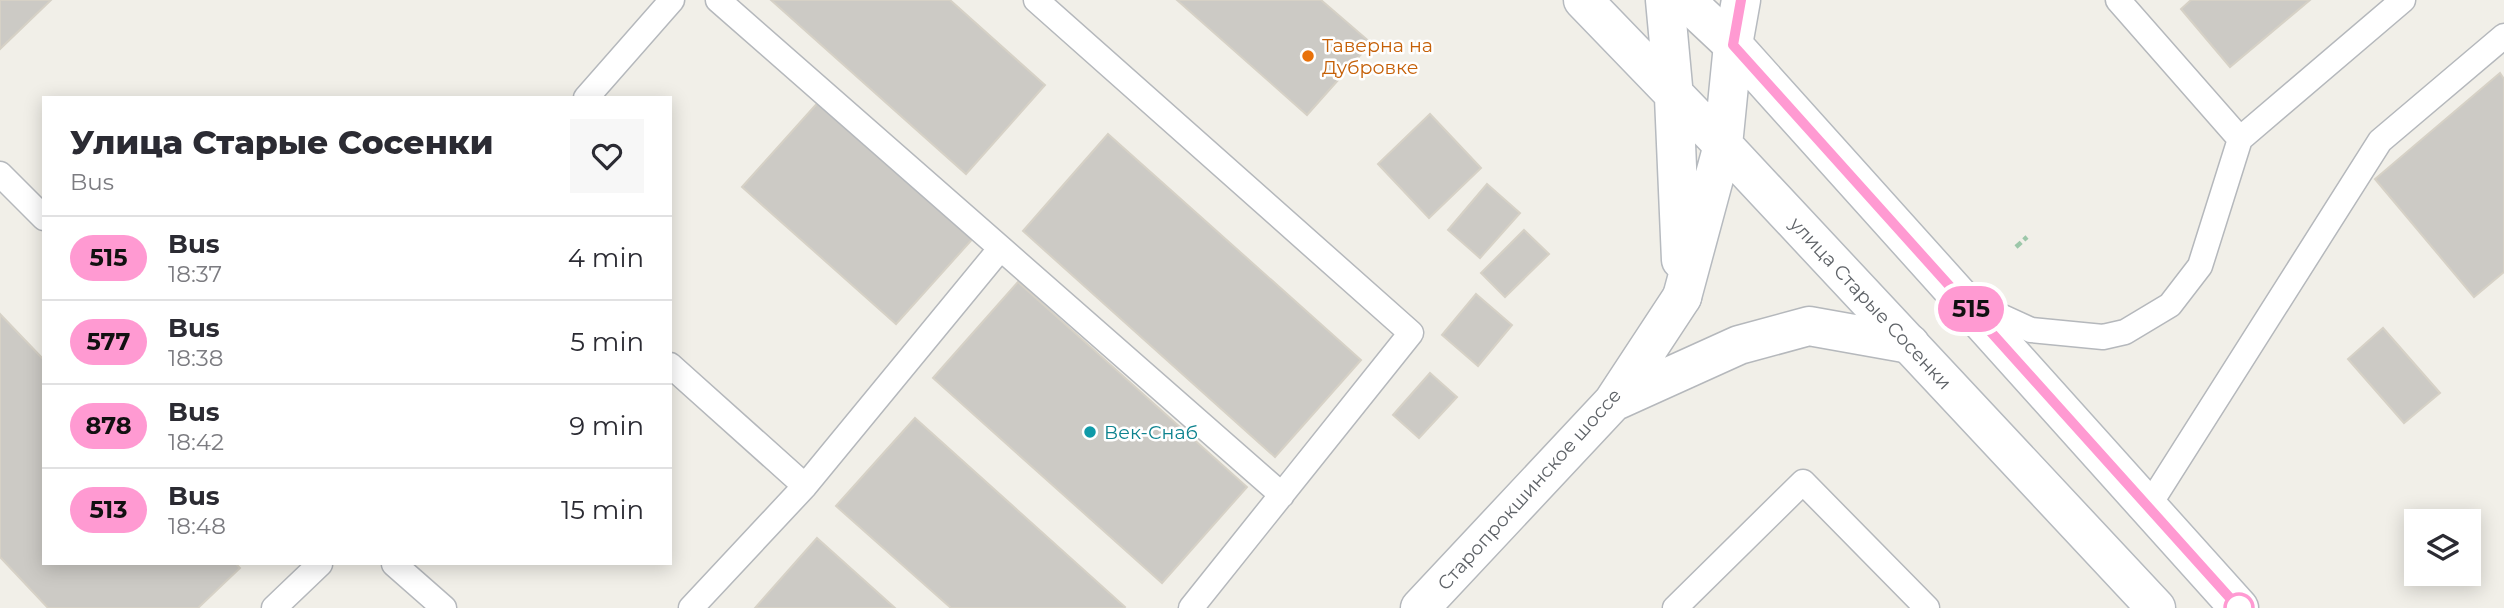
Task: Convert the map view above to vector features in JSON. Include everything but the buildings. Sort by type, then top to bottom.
[{"type":"main road","name":"улица Старые Сосенки","points":[[1583,0],[1723,145],[2155,608]]},
{"type":"main road","points":[[1665,0],[1674,97],[1682,297]]},
{"type":"main road","points":[[1685,0],[1733,45],[2239,608]]},
{"type":"main road","name":"Старопрокшинское шоссе","points":[[1420,608],[1613,402],[1682,297],[1723,145],[1733,45],[1741,0]]},
{"type":"main road","points":[[1613,402],[1739,345],[1809,326],[1910,344]]},
{"type":"lane","points":[[588,96],[672,0]]},
{"type":"lane","points":[[718,0],[1282,495]]},
{"type":"lane","points":[[1036,0],[1410,333],[1191,608]]},
{"type":"lane","points":[[2118,0],[2239,139]]},
{"type":"lane","points":[[1961,298],[2031,330],[2104,337],[2125,332],[2170,305],[2200,267],[2239,139],[2403,0]]},
{"type":"lane","points":[[2148,507],[2380,141],[2504,36]]},
{"type":"lane","points":[[0,174],[42,216]]},
{"type":"lane","points":[[691,608],[805,486],[1000,249]]},
{"type":"lane","points":[[672,367],[805,486]]},
{"type":"lane","points":[[1675,608],[1803,482],[1927,608]]},
{"type":"lane","points":[[274,608],[319,565]]},
{"type":"lane","points":[[395,565],[444,608]]},
{"type":"path","points":[[2016,247],[2027,237]]},
{"type":"bus line","name":"515","points":[[1741,0],[1733,45],[2239,608]]},
{"type":"place","name":"Таверна на Дубровке","points":[[1308,56]]},
{"type":"place","name":"Век-Снаб","points":[[1090,432]]}]
